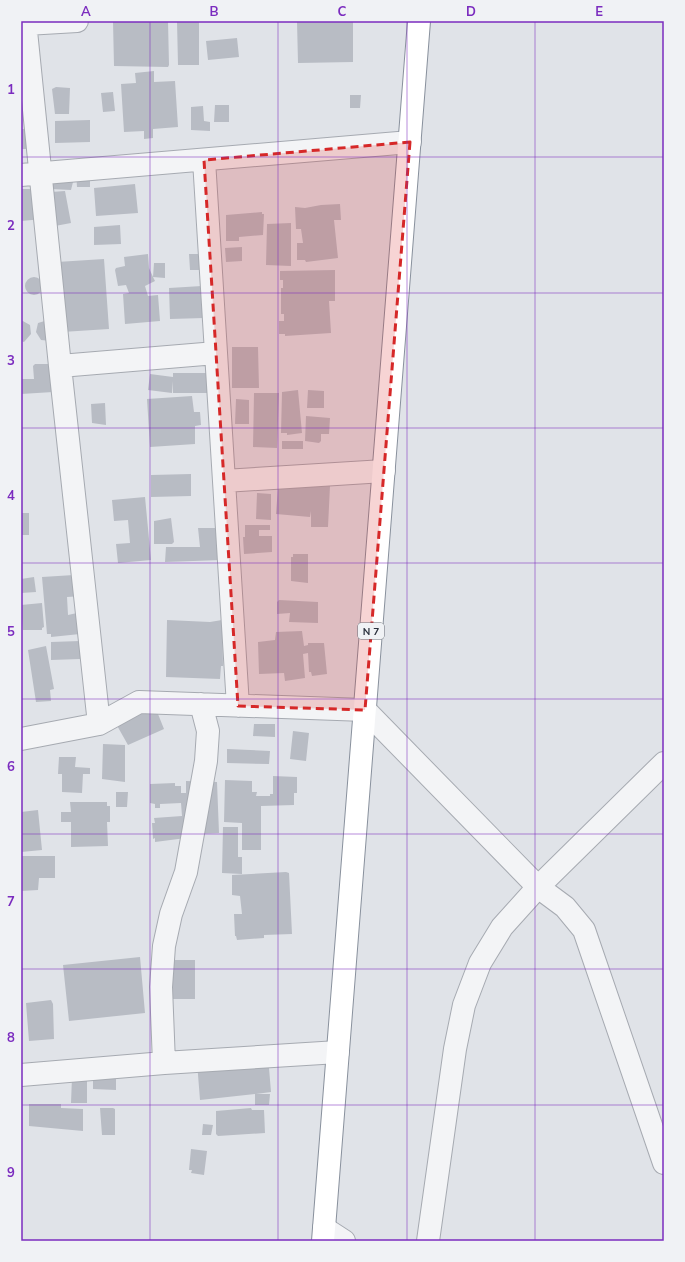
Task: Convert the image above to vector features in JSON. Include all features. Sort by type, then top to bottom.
[{"type":"highway","name":"N 7","points":[[323,1234],[419,21]]},
{"type":"street","points":[[77,21],[25,22],[31,174],[60,366],[99,724]]},
{"type":"street","points":[[31,174],[410,142]]},
{"type":"street","points":[[204,160],[238,706]]},
{"type":"street","points":[[60,366],[216,353]]},
{"type":"street","points":[[224,481],[384,471]]},
{"type":"street","points":[[21,739],[99,724],[139,702],[365,710],[538,887],[565,907],[584,930],[664,1164]]},
{"type":"street","points":[[164,1063],[161,987],[164,946],[171,914],[186,872],[206,761],[208,731],[201,704]]},
{"type":"street","points":[[428,1241],[455,1049],[464,1005],[480,963],[502,927],[538,887],[664,763]]},
{"type":"street","points":[[21,1076],[164,1063],[338,1052]]},
{"type":"street","points":[[323,1234],[344,1241]]},
{"type":"highlighted area","points":[[410,142],[365,710],[238,706],[204,160]]},
{"type":"building","points":[[113,21],[168,21],[168,67],[114,66]]},
{"type":"building","points":[[177,21],[199,21],[199,65],[178,65]]},
{"type":"building","points":[[297,21],[353,21],[353,62],[298,63]]},
{"type":"building","points":[[237,38],[239,57],[208,60],[206,41]]},
{"type":"building","points":[[154,71],[154,82],[175,81],[178,127],[153,129],[153,138],[144,139],[144,131],[124,132],[121,84],[136,83],[135,73]]},
{"type":"building","points":[[56,87],[70,88],[69,114],[55,114],[52,89]]},
{"type":"building","points":[[113,92],[115,111],[103,112],[101,93]]},
{"type":"building","points":[[350,95],[361,95],[360,108],[350,108]]},
{"type":"building","points":[[215,105],[229,105],[229,122],[214,122]]},
{"type":"building","points":[[203,106],[204,121],[210,122],[210,131],[191,130],[191,107]]},
{"type":"building","points":[[90,120],[90,142],[55,143],[55,121]]},
{"type":"building","points":[[21,129],[25,129],[27,149],[21,149]]},
{"type":"building","points":[[90,171],[90,187],[77,187],[76,172]]},
{"type":"building","points":[[51,173],[74,178],[71,190],[51,189]]},
{"type":"building","points":[[135,184],[138,213],[96,216],[94,188]]},
{"type":"building","points":[[21,189],[43,189],[43,219],[21,221]]},
{"type":"building","points":[[65,191],[71,223],[55,226],[51,192]]},
{"type":"building","points":[[340,204],[341,220],[334,220],[338,258],[306,262],[305,260],[297,260],[297,243],[303,243],[301,229],[296,229],[295,207],[305,208]]},
{"type":"building","points":[[262,212],[262,214],[264,214],[263,235],[239,237],[239,241],[226,241],[226,215]]},
{"type":"building","points":[[291,223],[291,266],[266,265],[267,224]]},
{"type":"building","points":[[120,225],[121,244],[94,245],[94,227]]},
{"type":"building","points":[[242,247],[242,261],[226,262],[225,248]]},
{"type":"building","points":[[148,254],[149,268],[155,281],[145,286],[148,296],[158,295],[160,321],[125,324],[123,294],[129,293],[126,285],[118,286],[115,270],[116,268],[125,266],[124,257]]},
{"type":"building","points":[[189,254],[207,254],[207,270],[190,270]]},
{"type":"building","points":[[104,259],[109,329],[62,332],[57,262]]},
{"type":"building","points":[[154,263],[165,263],[165,278],[153,277]]},
{"type":"building","points":[[335,270],[335,301],[329,301],[331,333],[285,336],[285,334],[279,334],[279,321],[284,321],[284,314],[281,314],[281,288],[283,288],[283,280],[280,280],[280,271]]},
{"type":"building","points":[[34,277],[40,280],[43,286],[40,292],[34,295],[28,292],[25,286],[28,280]]},
{"type":"building","points":[[202,286],[204,318],[170,319],[169,288]]},
{"type":"building","points":[[21,320],[30,325],[31,334],[24,342],[21,341]]},
{"type":"building","points":[[48,320],[51,341],[41,340],[36,332],[38,323]]},
{"type":"building","points":[[232,347],[258,347],[259,388],[232,388]]},
{"type":"building","points":[[35,364],[53,364],[53,392],[21,394],[21,379],[34,379],[33,366]]},
{"type":"building","points":[[173,373],[211,373],[211,393],[173,393],[173,381],[172,393],[148,390],[150,374],[173,377]]},
{"type":"building","points":[[298,390],[302,433],[287,435],[287,433],[281,433],[282,392]]},
{"type":"building","points":[[308,390],[324,391],[324,408],[307,408]]},
{"type":"building","points":[[254,393],[279,393],[277,448],[253,447]]},
{"type":"building","points":[[192,396],[194,412],[200,412],[201,425],[195,426],[195,444],[150,447],[147,399]]},
{"type":"building","points":[[236,399],[249,400],[249,424],[235,424]]},
{"type":"building","points":[[105,403],[106,425],[92,423],[91,404]]},
{"type":"building","points":[[306,416],[330,418],[329,434],[321,434],[321,441],[319,443],[305,441]]},
{"type":"building","points":[[282,441],[303,441],[303,449],[282,449]]},
{"type":"building","points":[[191,474],[191,496],[151,497],[151,475]]},
{"type":"building","points":[[313,485],[313,487],[330,486],[328,527],[311,527],[311,511],[310,517],[276,514],[278,487]]},
{"type":"building","points":[[257,493],[271,494],[271,520],[256,519]]},
{"type":"building","points":[[145,497],[151,560],[118,563],[116,544],[130,543],[128,520],[114,521],[112,500]]},
{"type":"building","points":[[21,513],[29,513],[29,535],[21,535]]},
{"type":"building","points":[[171,518],[174,542],[172,544],[154,544],[154,521]]},
{"type":"building","points":[[245,525],[270,525],[270,530],[259,530],[259,536],[272,536],[272,552],[244,554],[243,537],[245,537]]},
{"type":"building","points":[[198,528],[221,528],[221,560],[165,562],[166,547],[200,547]]},
{"type":"building","points":[[293,554],[308,554],[308,583],[291,581],[291,557],[293,557]]},
{"type":"building","points":[[74,575],[83,596],[67,597],[68,615],[77,613],[80,634],[51,637],[51,634],[47,634],[42,577]]},
{"type":"building","points":[[34,577],[36,592],[21,593],[21,579]]},
{"type":"building","points":[[279,600],[318,602],[318,623],[289,622],[290,613],[277,614],[277,602]]},
{"type":"building","points":[[42,603],[44,627],[42,630],[23,630],[21,605]]},
{"type":"building","points":[[167,620],[210,622],[222,620],[223,666],[221,666],[220,679],[166,677]]},
{"type":"building","points":[[302,631],[304,646],[308,645],[308,643],[324,643],[327,674],[312,676],[311,672],[309,672],[308,653],[303,654],[305,678],[285,681],[284,673],[259,674],[258,642],[275,640],[276,632]]},
{"type":"building","points":[[80,641],[80,659],[51,660],[51,642]]},
{"type":"building","points":[[46,646],[54,689],[50,690],[51,701],[36,702],[28,650]]},
{"type":"building","points":[[154,704],[164,729],[128,745],[115,722]]},
{"type":"building","points":[[254,724],[275,724],[275,737],[253,736]]},
{"type":"building","points":[[293,731],[309,733],[306,761],[290,759]]},
{"type":"building","points":[[103,744],[125,745],[125,782],[102,779]]},
{"type":"building","points":[[227,749],[270,751],[269,764],[227,763]]},
{"type":"building","points":[[59,757],[76,757],[75,767],[90,768],[90,774],[83,774],[82,793],[62,792],[62,774],[58,774]]},
{"type":"building","points":[[273,776],[297,777],[297,793],[294,793],[294,805],[261,806],[261,850],[242,850],[242,823],[224,822],[225,780],[252,781],[252,792],[257,792],[256,796],[270,796],[270,794],[273,794]]},
{"type":"building","points":[[186,781],[217,782],[219,833],[194,834],[186,838],[155,842],[155,838],[153,839],[152,823],[155,823],[154,818],[182,816],[181,803],[160,804],[160,808],[155,808],[155,804],[150,803],[150,784],[175,783],[175,786],[181,786],[181,793],[186,793]]},
{"type":"building","points":[[116,792],[128,792],[127,807],[116,807]]},
{"type":"building","points":[[70,802],[107,802],[107,806],[110,806],[110,822],[107,822],[108,846],[71,847],[71,822],[61,822],[61,812],[71,812]]},
{"type":"building","points":[[38,810],[42,850],[21,852],[21,812]]},
{"type":"building","points":[[223,827],[238,827],[238,857],[242,857],[242,874],[222,873]]},
{"type":"building","points":[[21,856],[55,856],[55,878],[39,878],[38,890],[21,891]]},
{"type":"building","points":[[289,873],[292,934],[264,935],[264,938],[237,940],[235,936],[234,914],[242,914],[240,896],[232,895],[232,875]]},
{"type":"building","points":[[140,957],[145,1013],[69,1021],[63,965]]},
{"type":"building","points":[[169,960],[195,960],[195,999],[168,999]]},
{"type":"building","points":[[51,1000],[53,1004],[54,1039],[29,1041],[26,1003]]},
{"type":"building","points":[[268,1056],[271,1092],[256,1094],[270,1094],[269,1105],[255,1105],[255,1094],[200,1100],[197,1062]]},
{"type":"building","points":[[93,1065],[116,1068],[116,1090],[93,1089]]},
{"type":"building","points":[[72,1077],[87,1077],[87,1103],[71,1103]]},
{"type":"building","points":[[29,1104],[61,1104],[61,1108],[83,1109],[83,1131],[29,1126]]},
{"type":"building","points":[[100,1108],[115,1109],[115,1135],[102,1135]]},
{"type":"building","points":[[251,1108],[252,1110],[264,1110],[265,1133],[218,1136],[216,1134],[216,1111]]},
{"type":"building","points":[[203,1124],[213,1125],[211,1135],[202,1135]]},
{"type":"building","points":[[191,1149],[207,1151],[204,1175],[191,1173],[192,1170],[189,1170]]}]
